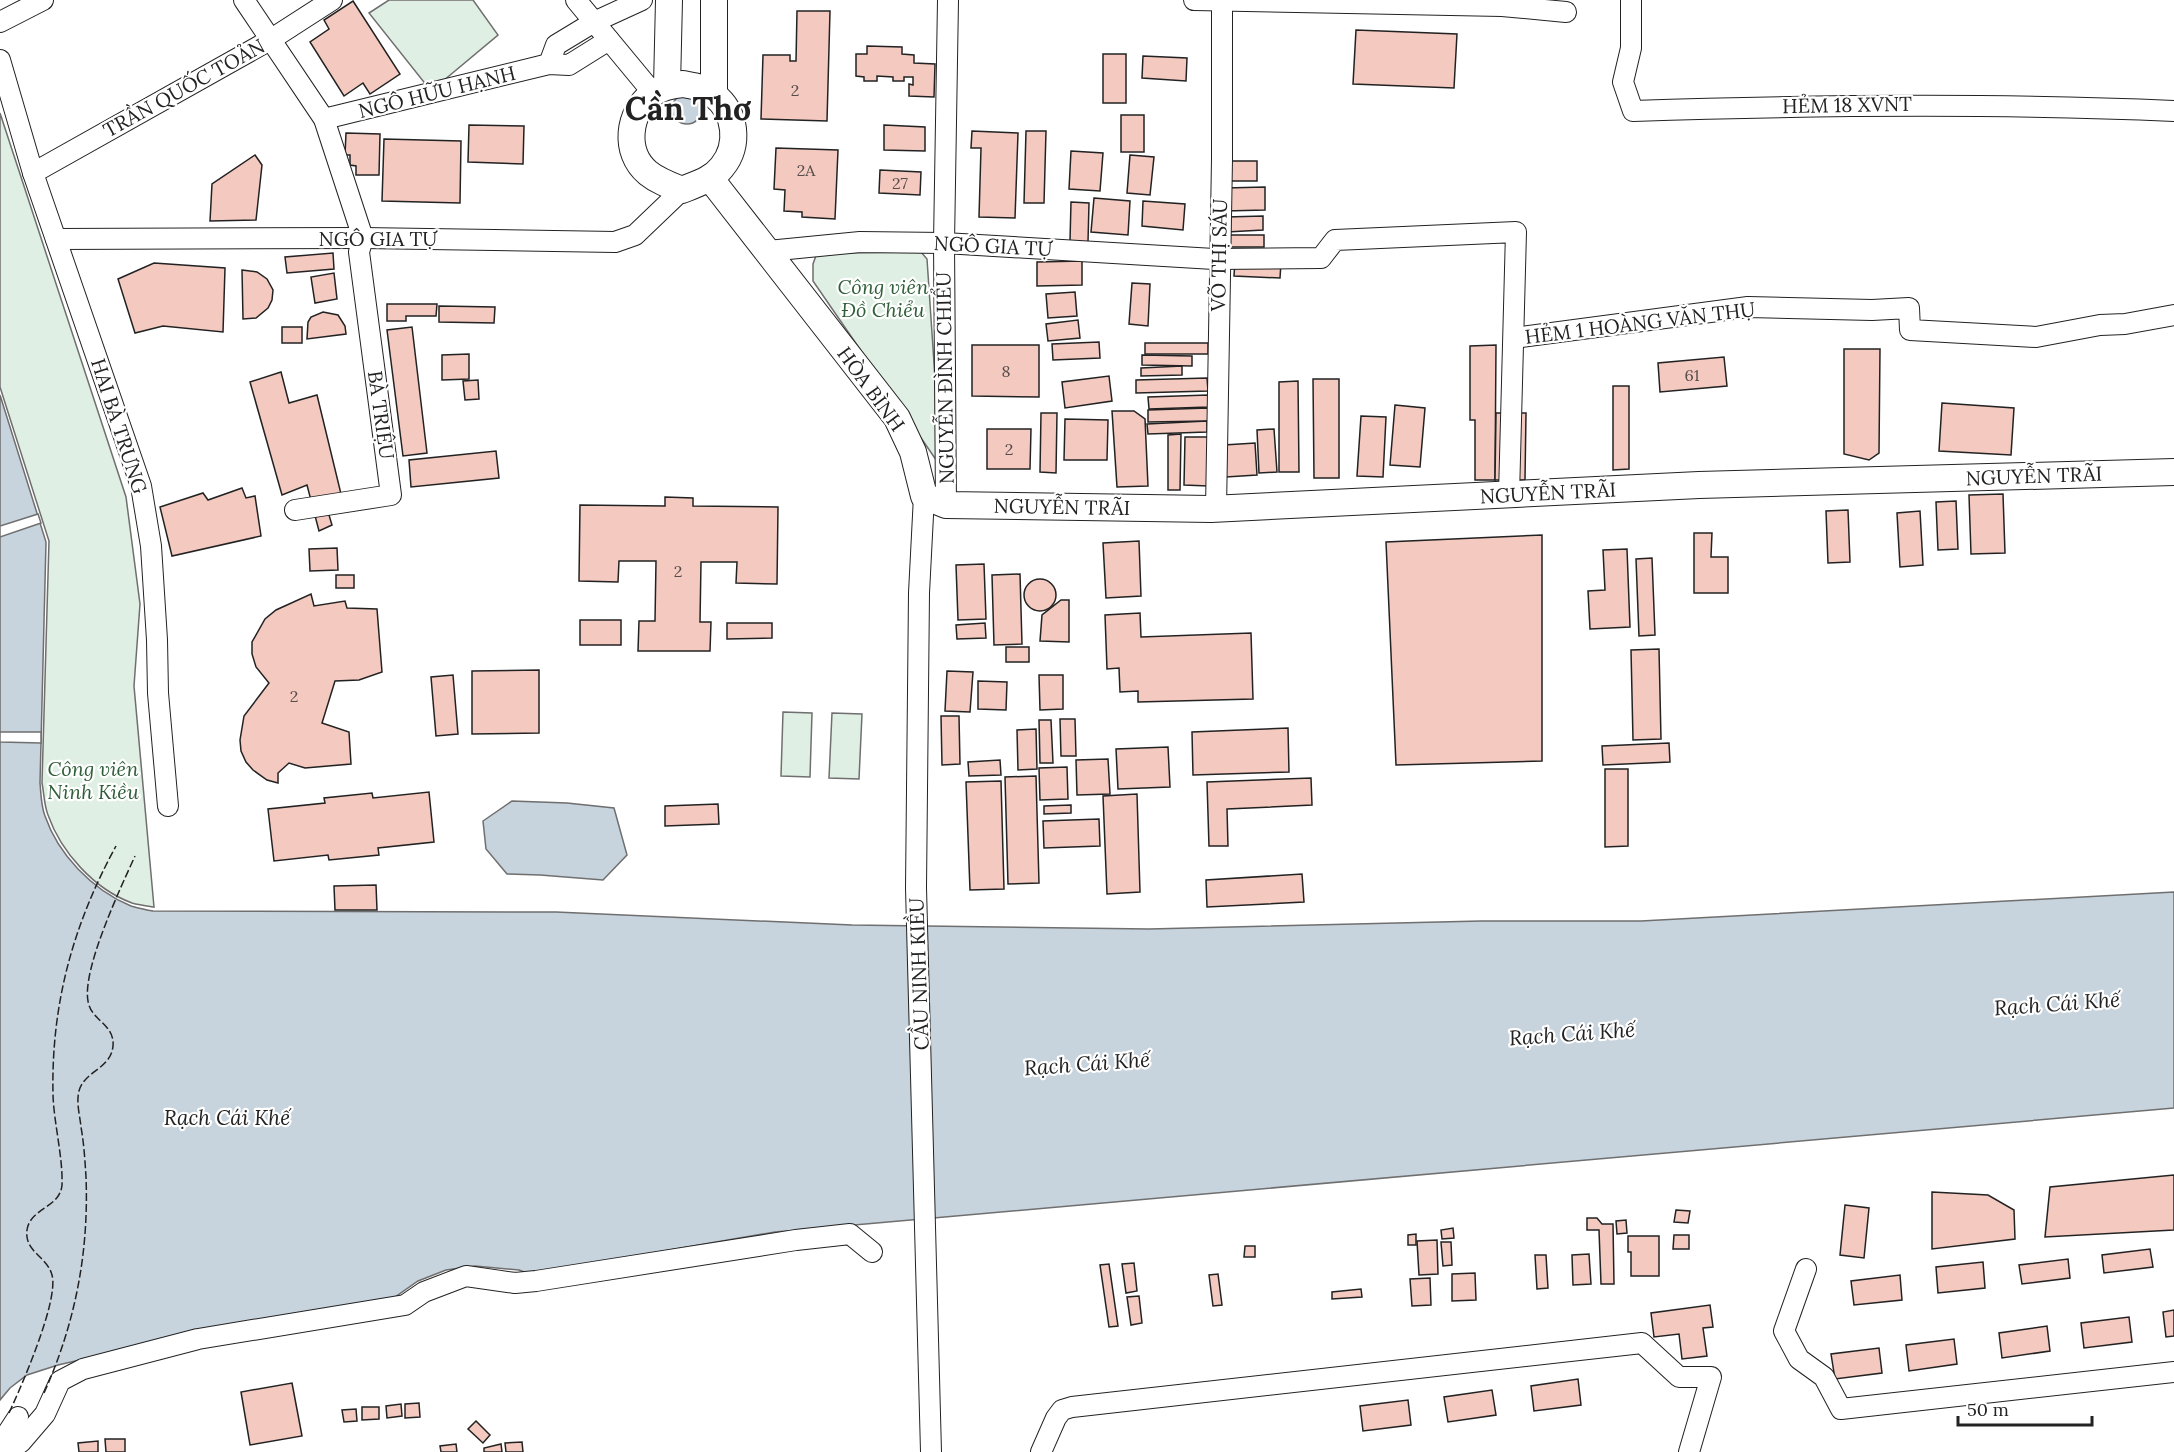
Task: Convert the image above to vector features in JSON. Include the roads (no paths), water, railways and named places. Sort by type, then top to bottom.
[{"type":"main road","points":[[660,90],[669,0]]},
{"type":"main road","points":[[714,0],[714,94]]},
{"type":"main road","points":[[683,84],[699,86],[714,94],[725,106],[732,121],[734,137],[731,153],[722,167],[710,178],[681,190],[660,182],[646,172],[636,157],[631,140],[633,122],[640,106],[660,90],[683,84]]},
{"type":"main road","name":"HÒA BÌNH","points":[[710,178],[897,418],[935,500]]},
{"type":"main road","name":"NGUYỄN TRÃI","points":[[935,500],[1215,509],[1700,485],[2174,472]]},
{"type":"street","points":[[0,22],[43,0]]},
{"type":"street","points":[[244,0],[324,119],[363,238]]},
{"type":"street","name":"TRẦN QUỐC TOẢN","points":[[33,173],[270,40],[332,0]]},
{"type":"street","points":[[576,0],[609,40],[660,90]]},
{"type":"street","points":[[549,64],[555,45],[594,22],[642,0]]},
{"type":"street","name":"NGUYỄN ĐÌNH CHIỂU","points":[[935,500],[944,243],[948,0]]},
{"type":"street","points":[[1194,0],[1508,4],[1566,12]]},
{"type":"street","name":"VÕ THỊ SÁU","points":[[1215,509],[1222,159],[1222,0]]},
{"type":"street","name":"HẺM 18 XVNT","points":[[1631,0],[1631,48],[1623,82],[1633,111],[1895,104],[2060,106],[2174,111]]},
{"type":"street","name":"NGÔ HỮU HẠNH","points":[[324,119],[549,64],[569,65],[609,40]]},
{"type":"street","name":"HAI BÀ TRƯNG","points":[[0,60],[33,173],[141,486],[151,546],[158,693],[168,806]]},
{"type":"street","name":"NGÔ GIA TỰ","points":[[56,239],[363,238],[615,242],[635,234],[681,190]]},
{"type":"street","name":"NGÔ GIA TỰ","points":[[768,251],[860,242],[944,243],[1219,259],[1321,258],[1335,240],[1516,232],[1514,338]]},
{"type":"street","name":"BÀ TRIỆU","points":[[295,510],[391,495],[359,252],[363,238]]},
{"type":"street","name":"HẺM 1 HOÀNG VĂN THỤ","points":[[1514,338],[1748,307],[1872,310],[1909,308],[1910,330],[2037,337],[2100,325],[2125,324],[2174,315]]},
{"type":"street","points":[[1509,495],[1514,338]]},
{"type":"street","name":"CẦU NINH KIỀU","points":[[931,1452],[916,888],[919,593],[935,500]]},
{"type":"street","points":[[8,1452],[21,1442],[45,1414],[60,1381],[83,1369],[198,1339],[405,1305],[424,1292],[466,1276],[515,1283],[536,1281],[796,1240],[850,1234],[872,1252]]},
{"type":"street","points":[[1806,1269],[1784,1331],[1799,1359],[1824,1377],[1841,1409],[2174,1372]]},
{"type":"street","points":[[1041,1452],[1056,1418],[1062,1410],[1072,1407],[1642,1343],[1679,1377],[1711,1377],[1689,1452]]},
{"type":"street","points":[[0,1452],[3,1440],[18,1417]]},
{"type":"water","points":[[687,94],[698,98],[702,109],[698,120],[687,124],[676,120],[672,109],[676,98]]},
{"type":"water","name":"Rạch Cái Khế","points":[[0,395],[46,542],[40,783],[44,812],[58,844],[78,869],[103,891],[131,906],[153,911],[556,912],[852,925],[1149,929],[1481,921],[1641,921],[2174,892],[2174,1108],[775,1232],[530,1274],[519,1270],[475,1266],[446,1270],[418,1281],[395,1297],[241,1323],[58,1365],[27,1375],[10,1388],[0,1400]]},
{"type":"water","points":[[512,801],[614,808],[627,855],[603,880],[507,874],[486,849],[483,821]]},
{"type":"district","name":"Cần Thơ","points":[[688,109]]},
{"type":"park label","name":"Công viên Đồ Chiểu","points":[[883,298]]},
{"type":"park label","name":"Công viên Ninh Kiều","points":[[93,780]]}]
